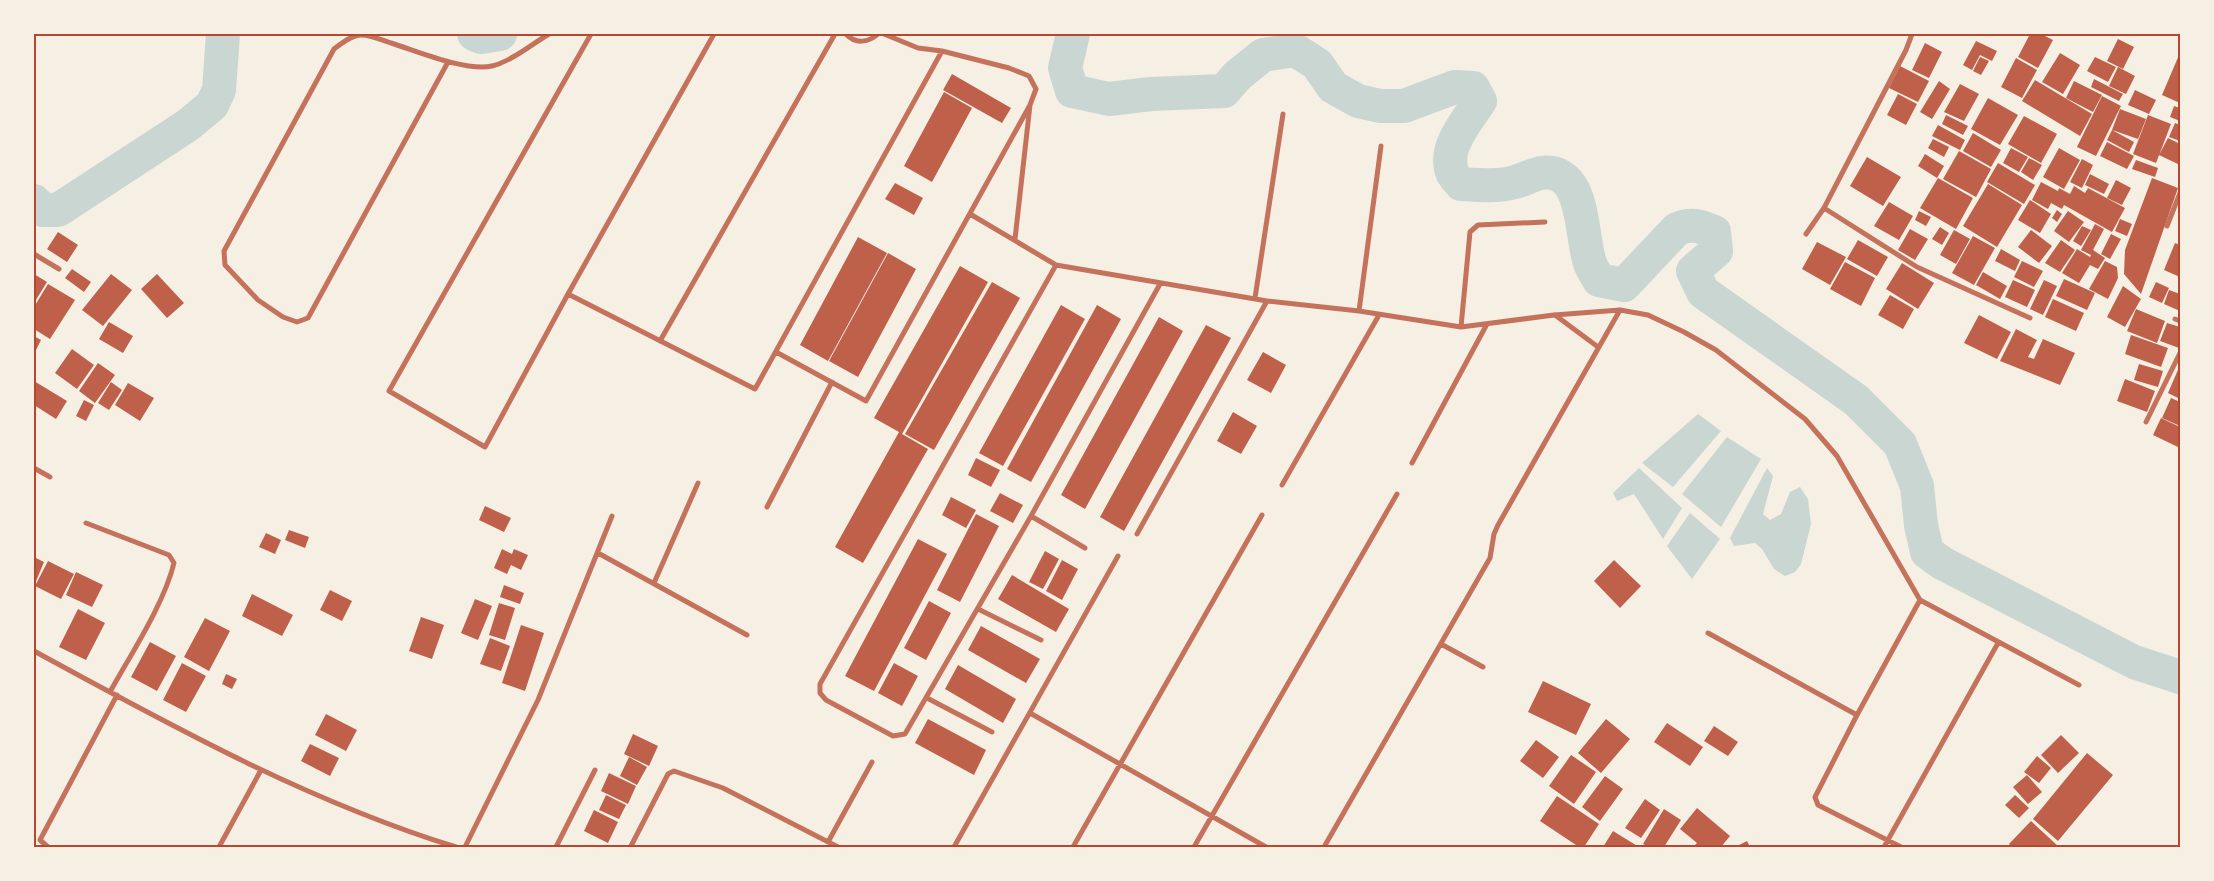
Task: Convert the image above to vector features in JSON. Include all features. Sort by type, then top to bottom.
[{"type":"street","points":[[448,62],[308,318],[296,322],[283,317],[258,300],[225,265],[224,251],[334,49],[345,40],[360,35],[376,38],[448,62],[480,67],[492,66],[506,60],[549,34]]},
{"type":"street","points":[[591,34],[388,391],[485,447],[568,294],[714,34]]},
{"type":"street","points":[[660,341],[835,34]]},
{"type":"street","points":[[828,46],[839,34]]},
{"type":"street","points":[[846,34],[856,41],[865,41],[878,34]]},
{"type":"street","points":[[776,352],[866,402],[1030,105],[1036,89],[1029,76],[1009,68],[942,51],[918,48],[884,34]]},
{"type":"street","points":[[1806,234],[1824,208],[1906,50],[1912,34]]},
{"type":"street","points":[[568,294],[755,389],[942,51]]},
{"type":"street","points":[[1015,239],[1030,105]]},
{"type":"street","points":[[1255,298],[1283,114]]},
{"type":"street","points":[[1358,311],[1381,146]]},
{"type":"street","points":[[2167,226],[2180,193]]},
{"type":"street","points":[[1824,208],[1917,268],[2030,318]]},
{"type":"street","points":[[970,214],[1056,265],[1267,301],[1358,311],[1461,328],[1554,315],[1620,310],[1658,319],[1699,340],[1805,420],[1822,437],[1838,456],[1920,600],[2079,685]]},
{"type":"street","points":[[1461,328],[1470,232],[1478,226],[1545,222]]},
{"type":"street","points":[[34,254],[59,269]]},
{"type":"street","points":[[1056,265],[820,684],[820,693],[826,700],[893,736],[905,734],[927,698],[1160,284]]},
{"type":"street","points":[[1137,534],[1267,301]]},
{"type":"street","points":[[1324,847],[1490,558],[1494,534],[1498,525],[1620,310]]},
{"type":"street","points":[[1282,485],[1379,315]]},
{"type":"street","points":[[1554,315],[1598,347]]},
{"type":"street","points":[[1412,463],[1487,324]]},
{"type":"street","points":[[2146,422],[2180,354]]},
{"type":"street","points":[[766,507],[832,382]]},
{"type":"street","points":[[34,468],[50,477]]},
{"type":"street","points":[[654,582],[698,484]]},
{"type":"street","points":[[1194,847],[1397,494]]},
{"type":"street","points":[[1073,847],[1262,515]]},
{"type":"street","points":[[466,847],[538,700],[612,516]]},
{"type":"street","points":[[1031,516],[1085,548]]},
{"type":"street","points":[[86,524],[169,555],[174,563],[170,579],[160,601],[110,692]]},
{"type":"street","points":[[598,553],[654,582],[747,635]]},
{"type":"street","points":[[954,847],[1118,556]]},
{"type":"street","points":[[1901,847],[1818,806],[1815,797],[1857,715],[1920,600]]},
{"type":"street","points":[[978,609],[1041,640]]},
{"type":"street","points":[[1708,632],[1857,715]]},
{"type":"street","points":[[1884,847],[1998,643]]},
{"type":"street","points":[[1441,644],[1483,667]]},
{"type":"street","points":[[34,651],[261,770],[330,801],[442,845],[456,847]]},
{"type":"street","points":[[48,847],[40,840],[117,695]]},
{"type":"street","points":[[927,698],[992,732]]},
{"type":"street","points":[[1030,713],[1266,847]]},
{"type":"street","points":[[828,842],[872,762]]},
{"type":"street","points":[[219,847],[261,770]]},
{"type":"street","points":[[556,847],[595,770]]},
{"type":"street","points":[[633,847],[631,846],[668,774],[674,771],[723,788],[838,847]]},
{"type":"shaded area","points":[[1698,414],[1721,431],[1673,487],[1642,463]]},
{"type":"shaded area","points":[[1727,437],[1761,459],[1721,527],[1682,494]]},
{"type":"shaded area","points":[[1639,468],[1682,508],[1663,539],[1634,494],[1617,501],[1613,493]]},
{"type":"shaded area","points":[[1767,468],[1773,476],[1763,514],[1770,520],[1781,514],[1790,492],[1800,487],[1808,499],[1811,524],[1801,564],[1795,572],[1785,576],[1774,569],[1762,549],[1755,543],[1734,546],[1730,538]]},
{"type":"shaded area","points":[[1690,513],[1720,539],[1692,579],[1667,546]]},
{"type":"building","points":[[2030,34],[2041,34],[2053,40],[2038,68],[2018,57]]},
{"type":"building","points":[[2118,39],[2134,47],[2123,69],[2107,61]]},
{"type":"building","points":[[1976,41],[1997,51],[1992,61],[1980,55],[1972,70],[1963,65]]},
{"type":"building","points":[[1925,43],[1942,52],[1929,78],[1912,70]]},
{"type":"building","points":[[2060,53],[2080,65],[2063,94],[2042,82]]},
{"type":"building","points":[[2180,56],[2180,103],[2162,95]]},
{"type":"building","points":[[1980,57],[1989,61],[1981,75],[1973,71]]},
{"type":"building","points":[[2095,57],[2116,67],[2108,82],[2087,71]]},
{"type":"building","points":[[2016,58],[2037,70],[2022,98],[2001,87]]},
{"type":"building","points":[[1900,66],[1929,81],[1918,102],[1889,88]]},
{"type":"building","points":[[2118,67],[2135,76],[2126,94],[2109,86]]},
{"type":"building","points":[[952,74],[1011,108],[1002,123],[943,90]]},
{"type":"building","points":[[2094,79],[2123,94],[2119,101],[2091,87]]},
{"type":"building","points":[[2035,80],[2092,114],[2080,136],[2022,101]]},
{"type":"building","points":[[1939,81],[1950,89],[1932,119],[1920,112]]},
{"type":"building","points":[[2074,81],[2102,95],[2093,112],[2066,98]]},
{"type":"building","points":[[1960,84],[1979,94],[1964,121],[1944,112]]},
{"type":"building","points":[[2135,90],[2156,100],[2149,114],[2128,105]]},
{"type":"building","points":[[944,92],[972,108],[932,182],[904,166]]},
{"type":"building","points":[[1898,94],[1917,104],[1906,125],[1887,115]]},
{"type":"building","points":[[2102,96],[2121,106],[2096,156],[2077,147]]},
{"type":"building","points":[[1988,98],[2018,115],[2000,145],[1971,129]]},
{"type":"building","points":[[2174,106],[2180,108],[2180,121],[2170,117]]},
{"type":"building","points":[[2120,109],[2146,119],[2138,139],[2112,130]]},
{"type":"building","points":[[1946,115],[1968,126],[1963,135],[1942,124]]},
{"type":"building","points":[[2148,115],[2171,124],[2156,163],[2133,154]]},
{"type":"building","points":[[2024,116],[2057,134],[2041,163],[2008,144]]},
{"type":"building","points":[[2175,123],[2180,125],[2180,141],[2169,137]]},
{"type":"building","points":[[1938,125],[1965,140],[1960,150],[1932,136]]},
{"type":"building","points":[[2112,130],[2134,142],[2129,152],[2107,140]]},
{"type":"building","points":[[1973,133],[2001,150],[1991,167],[1963,151]]},
{"type":"building","points":[[2168,138],[2180,144],[2180,165],[2159,155]]},
{"type":"building","points":[[1933,139],[1949,147],[1944,157],[1928,148]]},
{"type":"building","points":[[2107,142],[2134,156],[2127,169],[2100,156]]},
{"type":"building","points":[[2011,148],[2028,157],[2019,172],[2003,163]]},
{"type":"building","points":[[2059,148],[2080,160],[2064,189],[2043,177]]},
{"type":"building","points":[[1959,151],[1991,169],[1976,197],[1943,179]]},
{"type":"building","points":[[1925,154],[1944,166],[1937,178],[1918,166]]},
{"type":"building","points":[[1867,157],[1901,177],[1883,206],[1850,186]]},
{"type":"building","points":[[2029,158],[2042,165],[2033,180],[2021,172]]},
{"type":"building","points":[[2082,159],[2093,165],[2082,188],[2070,182]]},
{"type":"building","points":[[2136,160],[2158,168],[2155,177],[2132,169]]},
{"type":"building","points":[[1998,163],[2035,185],[2024,204],[1987,182]]},
{"type":"building","points":[[2090,174],[2109,184],[2104,194],[2085,185]]},
{"type":"building","points":[[1938,178],[1973,198],[1956,229],[1920,208]]},
{"type":"building","points":[[2152,178],[2178,188],[2141,294],[2124,274],[2125,250]]},
{"type":"building","points":[[2116,180],[2131,188],[2122,205],[2107,198]]},
{"type":"building","points":[[2041,182],[2058,191],[2059,188],[2070,194],[2074,186],[2085,193],[2088,188],[2125,208],[2112,232],[2064,205],[2062,209],[2051,203],[2048,209],[2032,200]]},
{"type":"building","points":[[895,183],[923,198],[914,215],[885,199]]},
{"type":"building","points":[[1988,184],[2022,205],[1997,247],[1963,226]]},
{"type":"building","points":[[2030,200],[2051,214],[2040,233],[2018,220]]},
{"type":"building","points":[[1889,202],[1913,216],[1899,240],[1874,226]]},
{"type":"building","points":[[2057,210],[2062,214],[2057,222],[2052,218]]},
{"type":"building","points":[[1919,211],[1931,217],[1926,226],[1915,220]]},
{"type":"building","points":[[2068,211],[2084,222],[2069,242],[2054,231]]},
{"type":"building","points":[[2120,219],[2132,224],[2127,236],[2115,231]]},
{"type":"building","points":[[2095,224],[2104,229],[2093,250],[2105,258],[2098,269],[2090,265],[2079,283],[2062,273],[2077,249],[2090,257],[2091,255],[2081,250]]},
{"type":"building","points":[[2082,226],[2091,230],[2081,246],[2073,241]]},
{"type":"building","points":[[1940,227],[1949,233],[1942,245],[1932,239]]},
{"type":"building","points":[[1910,229],[1928,239],[1915,260],[1898,250]]},
{"type":"building","points":[[1954,230],[1970,239],[1956,264],[1940,255]]},
{"type":"building","points":[[2031,230],[2052,246],[2039,263],[2018,247]]},
{"type":"building","points":[[58,232],[78,245],[67,262],[47,249]]},
{"type":"building","points":[[2111,234],[2121,239],[2110,259],[2101,254]]},
{"type":"building","points":[[1973,236],[1995,248],[1974,285],[1952,273]]},
{"type":"building","points":[[858,237],[887,253],[828,361],[800,345]]},
{"type":"building","points":[[1858,240],[1888,257],[1877,276],[1847,259]]},
{"type":"building","points":[[2061,240],[2075,250],[2060,272],[2045,263]]},
{"type":"building","points":[[1817,242],[1846,257],[1830,285],[1802,269]]},
{"type":"building","points":[[2175,243],[2180,245],[2180,277],[2164,270]]},
{"type":"building","points":[[2001,249],[2020,260],[2015,271],[1995,261]]},
{"type":"building","points":[[888,253],[916,269],[858,377],[829,361]]},
{"type":"building","points":[[2022,261],[2043,271],[2034,287],[2014,277]]},
{"type":"building","points":[[2105,261],[2117,267],[2118,278],[2108,299],[2089,289]]},
{"type":"building","points":[[1845,262],[1875,278],[1861,306],[1830,289]]},
{"type":"building","points":[[1902,263],[1934,283],[1918,309],[1886,289]]},
{"type":"building","points":[[960,266],[988,282],[902,434],[928,449],[863,563],[835,547],[899,432],[874,418]]},
{"type":"building","points":[[72,269],[91,282],[84,292],[65,278]]},
{"type":"building","points":[[1983,272],[2007,286],[2000,299],[1976,285]]},
{"type":"building","points":[[34,274],[47,282],[34,303]]},
{"type":"building","points":[[111,274],[132,290],[103,326],[82,310]]},
{"type":"building","points":[[157,274],[184,303],[167,318],[141,289]]},
{"type":"building","points":[[2064,279],[2095,293],[2087,310],[2056,296]]},
{"type":"building","points":[[2013,280],[2035,290],[2027,307],[2005,297]]},
{"type":"building","points":[[2044,280],[2057,286],[2043,315],[2030,309]]},
{"type":"building","points":[[992,282],[1020,298],[934,450],[905,434]]},
{"type":"building","points":[[2156,282],[2169,288],[2162,303],[2149,297]]},
{"type":"building","points":[[48,284],[75,300],[50,339],[34,329],[34,307]]},
{"type":"building","points":[[2123,286],[2141,299],[2125,327],[2107,317]]},
{"type":"building","points":[[2169,290],[2180,294],[2180,311],[2164,304]]},
{"type":"building","points":[[1890,295],[1914,309],[1903,329],[1878,315]]},
{"type":"building","points":[[2053,299],[2084,313],[2076,331],[2045,317]]},
{"type":"building","points":[[1061,305],[1085,319],[1003,466],[979,453]]},
{"type":"building","points":[[1097,305],[1121,319],[1031,482],[1007,469]]},
{"type":"building","points":[[2136,309],[2165,321],[2157,343],[2127,331]]},
{"type":"building","points":[[1979,315],[2011,332],[1997,359],[1964,343]]},
{"type":"building","points":[[1159,317],[1183,331],[1085,509],[1061,495]]},
{"type":"building","points":[[109,322],[133,336],[123,353],[99,339]]},
{"type":"building","points":[[2167,323],[2180,327],[2179,348],[2160,341]]},
{"type":"building","points":[[1206,325],[1231,338],[1124,531],[1100,517]]},
{"type":"building","points":[[2016,329],[2037,340],[2028,357],[2034,359],[2043,339],[2075,353],[2060,385],[2000,361]]},
{"type":"building","points":[[2131,335],[2168,348],[2161,367],[2125,354]]},
{"type":"building","points":[[34,336],[41,340],[34,354]]},
{"type":"building","points":[[72,349],[94,365],[77,389],[55,373]]},
{"type":"building","points":[[1263,352],[1286,365],[1271,393],[1247,380]]},
{"type":"building","points":[[98,363],[115,375],[95,403],[79,391]]},
{"type":"building","points":[[2139,364],[2163,371],[2158,387],[2134,380]]},
{"type":"building","points":[[2180,365],[2180,399],[2168,393]]},
{"type":"building","points":[[2125,379],[2155,391],[2147,412],[2117,401]]},
{"type":"building","points":[[34,381],[67,401],[56,419],[34,405]]},
{"type":"building","points":[[111,382],[122,390],[109,410],[98,403]]},
{"type":"building","points":[[128,383],[154,398],[140,421],[115,405]]},
{"type":"building","points":[[2171,398],[2180,402],[2180,426],[2162,418]]},
{"type":"building","points":[[84,400],[94,405],[86,421],[76,416]]},
{"type":"building","points":[[1233,412],[1257,426],[1241,454],[1217,441]]},
{"type":"building","points":[[2161,418],[2180,427],[2180,448],[2153,435]]},
{"type":"building","points":[[976,458],[1000,470],[991,487],[968,475]]},
{"type":"building","points":[[1000,493],[1023,505],[1013,523],[990,511]]},
{"type":"building","points":[[951,497],[976,510],[966,528],[942,515]]},
{"type":"building","points":[[485,506],[511,518],[504,532],[479,520]]},
{"type":"building","points":[[976,514],[999,526],[960,602],[937,590]]},
{"type":"building","points":[[289,530],[309,537],[305,548],[285,540]]},
{"type":"building","points":[[266,533],[281,540],[275,554],[259,547]]},
{"type":"building","points":[[918,539],[947,554],[874,691],[845,676]]},
{"type":"building","points":[[502,549],[512,554],[514,549],[528,555],[521,570],[511,565],[507,574],[494,568]]},
{"type":"building","points":[[1045,551],[1059,559],[1043,589],[1029,582]]},
{"type":"building","points":[[34,557],[44,562],[34,586]]},
{"type":"building","points":[[1062,560],[1078,569],[1062,600],[1046,591]]},
{"type":"building","points":[[1614,560],[1641,586],[1620,608],[1594,581]]},
{"type":"building","points":[[48,561],[74,574],[61,599],[35,586]]},
{"type":"building","points":[[76,572],[103,585],[92,607],[66,595]]},
{"type":"building","points":[[1012,575],[1069,609],[1056,632],[998,599]]},
{"type":"building","points":[[504,585],[524,593],[520,604],[500,597]]},
{"type":"building","points":[[330,590],[352,601],[342,621],[320,610]]},
{"type":"building","points":[[252,594],[293,615],[282,636],[242,616]]},
{"type":"building","points":[[475,599],[492,606],[478,640],[461,633]]},
{"type":"building","points":[[929,601],[951,613],[926,660],[904,648]]},
{"type":"building","points":[[499,603],[515,608],[505,640],[489,635]]},
{"type":"building","points":[[78,609],[105,623],[86,660],[59,647]]},
{"type":"building","points":[[421,617],[444,625],[432,659],[409,651]]},
{"type":"building","points":[[205,618],[230,631],[209,671],[184,657]]},
{"type":"building","points":[[521,625],[544,633],[525,691],[502,683]]},
{"type":"building","points":[[981,626],[1040,659],[1026,683],[968,650]]},
{"type":"building","points":[[490,638],[510,646],[501,671],[480,664]]},
{"type":"building","points":[[150,642],[176,656],[157,691],[131,677]]},
{"type":"building","points":[[182,663],[206,676],[186,712],[163,700]]},
{"type":"building","points":[[894,663],[918,676],[902,706],[878,693]]},
{"type":"building","points":[[958,665],[1016,699],[1003,723],[945,689]]},
{"type":"building","points":[[226,674],[237,679],[232,689],[222,684]]},
{"type":"building","points":[[1543,681],[1591,704],[1576,735],[1528,712]]},
{"type":"building","points":[[326,714],[357,730],[346,751],[315,735]]},
{"type":"building","points":[[928,719],[986,750],[974,775],[915,743]]},
{"type":"building","points":[[1606,719],[1630,739],[1601,773],[1578,753]]},
{"type":"building","points":[[1667,723],[1703,747],[1690,766],[1654,742]]},
{"type":"building","points":[[1714,726],[1738,742],[1728,756],[1704,741]]},
{"type":"building","points":[[633,734],[658,746],[649,766],[624,754]]},
{"type":"building","points":[[2061,735],[2079,753],[2058,773],[2041,755]]},
{"type":"building","points":[[1536,740],[1559,757],[1543,778],[1520,761]]},
{"type":"building","points":[[310,744],[339,758],[330,776],[301,761]]},
{"type":"building","points":[[2087,753],[2113,775],[2058,841],[2033,819]]},
{"type":"building","points":[[1571,755],[1596,772],[1574,804],[1549,786]]},
{"type":"building","points":[[2037,756],[2051,768],[2039,783],[2024,772]]},
{"type":"building","points":[[629,757],[647,767],[637,785],[620,776]]},
{"type":"building","points":[[609,773],[636,786],[628,804],[601,791]]},
{"type":"building","points":[[2027,775],[2042,792],[2028,804],[2013,787]]},
{"type":"building","points":[[1605,776],[1623,789],[1600,821],[1582,807]]},
{"type":"building","points":[[606,795],[626,805],[619,819],[599,810]]},
{"type":"building","points":[[2015,795],[2029,808],[2019,818],[2005,805]]},
{"type":"building","points":[[1557,796],[1599,824],[1584,847],[1579,847],[1540,821]]},
{"type":"building","points":[[1645,799],[1660,810],[1641,838],[1625,828]]},
{"type":"building","points":[[1697,808],[1730,836],[1721,847],[1693,847],[1697,843],[1680,829]]},
{"type":"building","points":[[1664,809],[1681,820],[1664,847],[1649,847],[1643,844]]},
{"type":"building","points":[[594,810],[618,822],[608,843],[584,831]]},
{"type":"building","points":[[2031,821],[2059,847],[2012,847],[2009,844]]},
{"type":"building","points":[[1613,831],[1639,847],[1603,847]]},
{"type":"building","points":[[1747,841],[1750,847],[1735,847]]},
{"type":"waterway","points":[[34,201],[43,210],[58,210],[188,125],[212,105],[219,90],[223,34]]},
{"type":"waterway","points":[[474,34],[481,37],[500,34]]},
{"type":"waterway","points":[[1073,34],[1065,68],[1072,91],[1109,99],[1151,94],[1224,91],[1237,76],[1263,55],[1295,50],[1317,64],[1333,87],[1358,101],[1380,106],[1404,106],[1455,87],[1473,88],[1480,101],[1463,125],[1451,153],[1450,163],[1452,172],[1461,184],[1502,185],[1541,173],[1556,174],[1566,180],[1574,191],[1579,205],[1587,251],[1594,272],[1599,280],[1624,285],[1677,229],[1696,226],[1714,232],[1716,251],[1693,271],[1703,292],[1856,400],[1900,444],[1917,486],[1921,525],[1927,552],[1942,563],[2134,662],[2180,677]]}]
